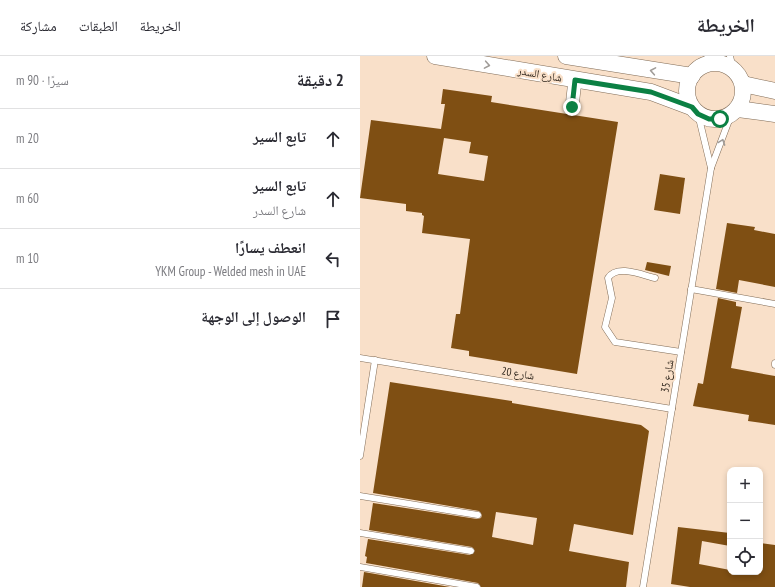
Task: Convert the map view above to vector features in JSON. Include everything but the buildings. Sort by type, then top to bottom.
[{"type":"street","name":"شارع السدر","points":[[435,56],[651,92],[695,110]]},
{"type":"street","name":"شارع السدر","points":[[566,56],[668,73],[701,66]]},
{"type":"street","points":[[734,112],[743,97],[743,84],[732,63],[714,63],[701,66],[687,91],[695,110],[709,119],[720,119],[734,112],[775,114]]},
{"type":"street","points":[[572,107],[575,80]]},
{"type":"street","points":[[743,84],[775,91]]},
{"type":"lane","name":"شارع 35","points":[[695,110],[711,168]]},
{"type":"lane","name":"شارع 35","points":[[643,587],[711,168],[734,112]]},
{"type":"lane","points":[[655,278],[618,271],[611,273],[608,278],[612,298],[605,327],[615,342],[681,352]]},
{"type":"lane","points":[[691,289],[775,304]]},
{"type":"lane","name":"شارع 20","points":[[360,358],[672,409]]},
{"type":"lane","points":[[360,456],[375,360]]},
{"type":"lane","points":[[360,496],[478,515]]},
{"type":"lane","points":[[360,533],[471,551]]},
{"type":"lane","points":[[360,567],[477,587]]},
{"type":"route","points":[[572,107],[575,80],[651,92],[692,107],[698,114],[709,119],[720,119]]}]
